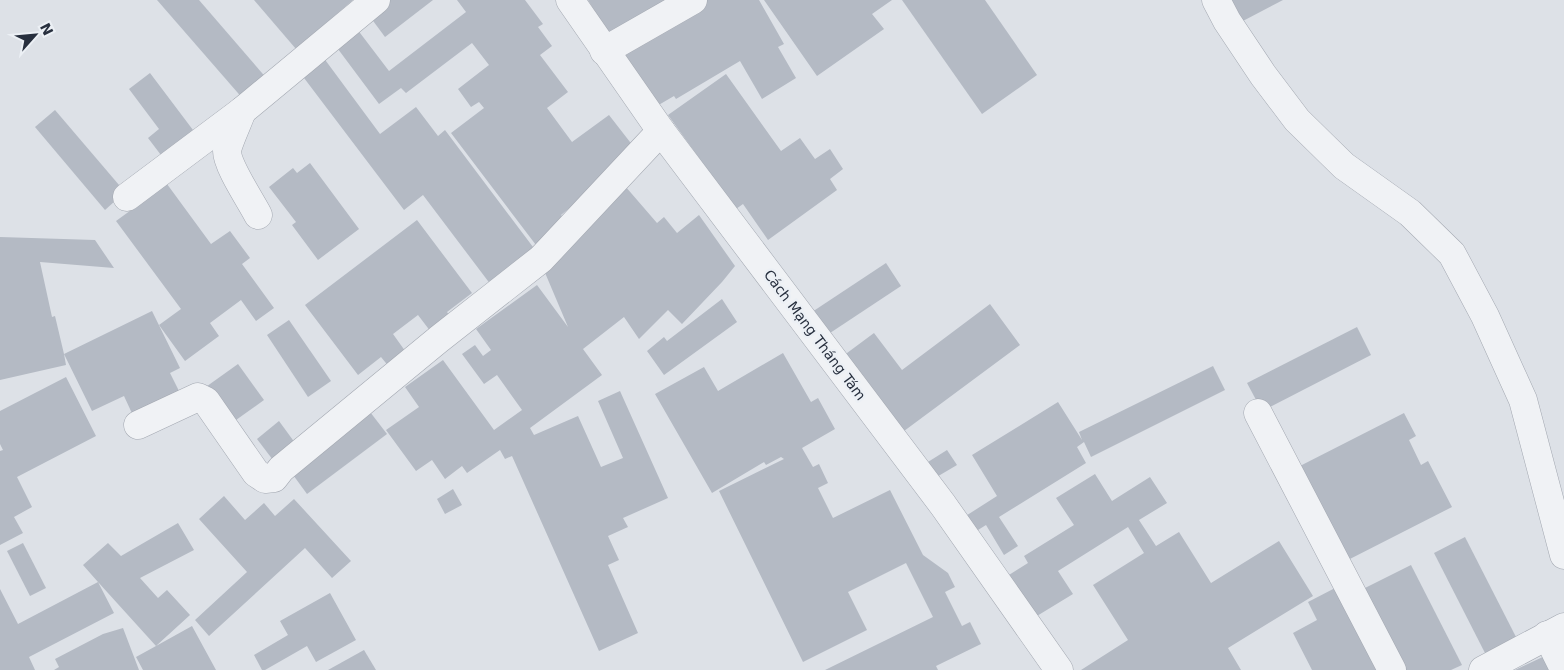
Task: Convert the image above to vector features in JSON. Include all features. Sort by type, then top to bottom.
[{"type":"street","points":[[127,196],[242,111],[376,0]]},
{"type":"street","name":"Cách Mạng Tháng Tám","points":[[570,0],[661,131],[943,506],[1059,670]]},
{"type":"street","points":[[604,50],[693,0]]},
{"type":"street","points":[[1216,0],[1226,21],[1297,120],[1344,166],[1410,213],[1452,254],[1485,316],[1523,400],[1564,555]]},
{"type":"street","points":[[242,111],[227,151],[229,160],[258,215]]},
{"type":"street","points":[[138,425],[198,397],[206,401],[256,473],[265,479],[274,478],[281,469],[438,339],[540,259],[661,131]]},
{"type":"street","points":[[1258,413],[1392,670]]},
{"type":"street","points":[[1483,670],[1556,631],[1564,669]]},
{"type":"building","points":[[157,0],[199,0],[268,80],[244,100]]},
{"type":"building","points":[[254,0],[353,0],[296,49]]},
{"type":"building","points":[[386,0],[433,0],[385,37],[368,14]]},
{"type":"building","points":[[457,0],[525,0],[543,24],[538,27],[552,46],[540,55],[568,92],[547,108],[572,142],[609,115],[637,151],[561,215],[570,226],[539,249],[451,133],[484,108],[479,102],[471,107],[458,89],[489,65],[472,43],[406,93],[401,88],[379,104],[332,41],[354,25],[389,71],[466,12]]},
{"type":"building","points":[[588,0],[682,0],[613,42]]},
{"type":"building","points":[[703,0],[759,0],[784,44],[778,47],[796,78],[762,99],[740,61],[676,99],[674,96],[650,110],[615,52]]},
{"type":"building","points":[[764,0],[892,0],[872,14],[884,29],[817,76]]},
{"type":"building","points":[[902,0],[985,0],[1037,75],[982,114]]},
{"type":"building","points":[[1229,0],[1283,0],[1241,22]]},
{"type":"building","points":[[323,57],[380,134],[416,107],[438,136],[445,130],[539,255],[494,289],[423,195],[404,210],[301,74]]},
{"type":"building","points":[[150,73],[196,134],[164,159],[148,138],[159,129],[129,89]]},
{"type":"building","points":[[726,74],[781,151],[800,138],[815,159],[830,149],[843,169],[830,179],[837,190],[768,240],[743,204],[736,209],[668,115]]},
{"type":"building","points":[[55,110],[125,192],[105,210],[35,127]]},
{"type":"building","points":[[310,163],[359,229],[318,260],[292,225],[296,222],[269,187],[293,168],[297,173]]},
{"type":"building","points":[[167,184],[211,244],[230,231],[250,258],[242,264],[274,308],[256,321],[241,300],[210,323],[219,336],[185,361],[159,325],[181,309],[116,221]]},
{"type":"building","points":[[625,186],[657,223],[664,217],[677,233],[699,215],[735,266],[682,324],[668,310],[639,339],[624,317],[583,349],[602,375],[530,428],[534,435],[578,416],[601,467],[623,458],[598,401],[620,391],[668,498],[623,518],[628,527],[608,536],[619,560],[608,565],[638,633],[599,651],[512,456],[505,459],[500,450],[467,473],[462,466],[445,479],[432,460],[416,471],[386,430],[419,407],[405,387],[443,360],[494,430],[522,410],[497,375],[484,384],[462,354],[475,345],[483,356],[491,350],[476,329],[537,285],[568,327],[543,268]]},
{"type":"building","points":[[417,220],[472,293],[447,312],[453,321],[434,336],[418,315],[393,334],[408,355],[390,368],[381,357],[358,375],[305,305]]},
{"type":"building","points":[[0,237],[95,240],[114,268],[40,262],[52,317],[55,316],[66,365],[0,380]]},
{"type":"building","points":[[886,263],[901,286],[827,335],[812,312]]},
{"type":"building","points":[[722,299],[737,322],[664,375],[647,351],[664,337],[667,341]]},
{"type":"building","points":[[990,304],[1020,345],[900,434],[843,356],[874,333],[902,370]]},
{"type":"building","points":[[152,311],[180,368],[170,373],[183,399],[136,422],[124,396],[92,411],[64,354]]},
{"type":"building","points":[[289,320],[331,381],[308,397],[267,335]]},
{"type":"building","points":[[1357,327],[1371,355],[1262,411],[1247,383]]},
{"type":"building","points":[[783,353],[811,402],[818,398],[835,429],[802,448],[813,467],[819,464],[828,483],[818,488],[833,518],[890,490],[923,555],[948,573],[955,587],[945,592],[962,626],[970,622],[981,644],[936,666],[938,670],[825,670],[933,617],[906,563],[848,592],[867,630],[803,662],[719,491],[784,459],[781,457],[766,465],[764,462],[712,493],[655,394],[704,367],[718,391]]},
{"type":"building","points":[[238,364],[264,400],[229,425],[203,389]]},
{"type":"building","points":[[1213,366],[1225,390],[1091,457],[1084,442],[1077,447],[1086,463],[999,517],[1018,546],[1004,555],[986,525],[970,535],[961,519],[997,496],[972,455],[1058,402],[1082,440],[1079,432]]},
{"type":"building","points":[[66,377],[96,436],[17,477],[32,507],[14,517],[23,533],[0,545],[0,451],[3,450],[0,444],[0,411]]},
{"type":"building","points":[[367,408],[387,434],[307,494],[288,468]]},
{"type":"building","points":[[1404,413],[1416,436],[1409,440],[1421,465],[1428,461],[1452,507],[1344,562],[1296,468]]},
{"type":"building","points":[[279,421],[298,447],[276,464],[257,439]]},
{"type":"building","points":[[947,450],[957,465],[935,478],[920,467]]},
{"type":"building","points":[[1095,474],[1112,501],[1150,477],[1167,503],[1139,520],[1156,546],[1179,532],[1211,583],[1279,541],[1313,596],[1228,648],[1241,670],[1081,670],[1128,640],[1093,585],[1144,553],[1128,527],[1058,571],[1073,594],[1032,619],[1001,580],[1028,563],[1024,556],[1074,525],[1056,498]]},
{"type":"building","points":[[453,489],[462,505],[445,514],[437,499]]},
{"type":"building","points":[[224,496],[245,520],[264,503],[275,516],[294,499],[351,561],[332,578],[305,548],[209,636],[195,620],[247,572],[199,519]]},
{"type":"building","points":[[178,523],[194,550],[140,578],[158,598],[167,590],[190,615],[156,646],[83,565],[108,543],[121,556]]},
{"type":"building","points":[[1465,537],[1516,637],[1485,653],[1434,553]]},
{"type":"building","points":[[23,543],[46,588],[30,596],[7,551]]},
{"type":"building","points":[[1411,565],[1462,665],[1451,670],[1397,670],[1357,592]]},
{"type":"building","points":[[98,582],[114,613],[29,657],[35,670],[0,670],[0,589],[18,624]]},
{"type":"building","points":[[1337,587],[1379,670],[1312,670],[1293,633],[1317,620],[1308,602]]},
{"type":"building","points":[[330,593],[356,640],[316,662],[307,646],[262,670],[254,655],[288,635],[280,621]]},
{"type":"building","points":[[192,626],[216,670],[143,670],[136,657]]},
{"type":"building","points":[[123,628],[139,670],[54,670],[59,667],[55,659],[103,634]]},
{"type":"building","points":[[364,650],[376,670],[328,670]]},
{"type":"building","points":[[1549,654],[1557,670],[1515,670]]}]
